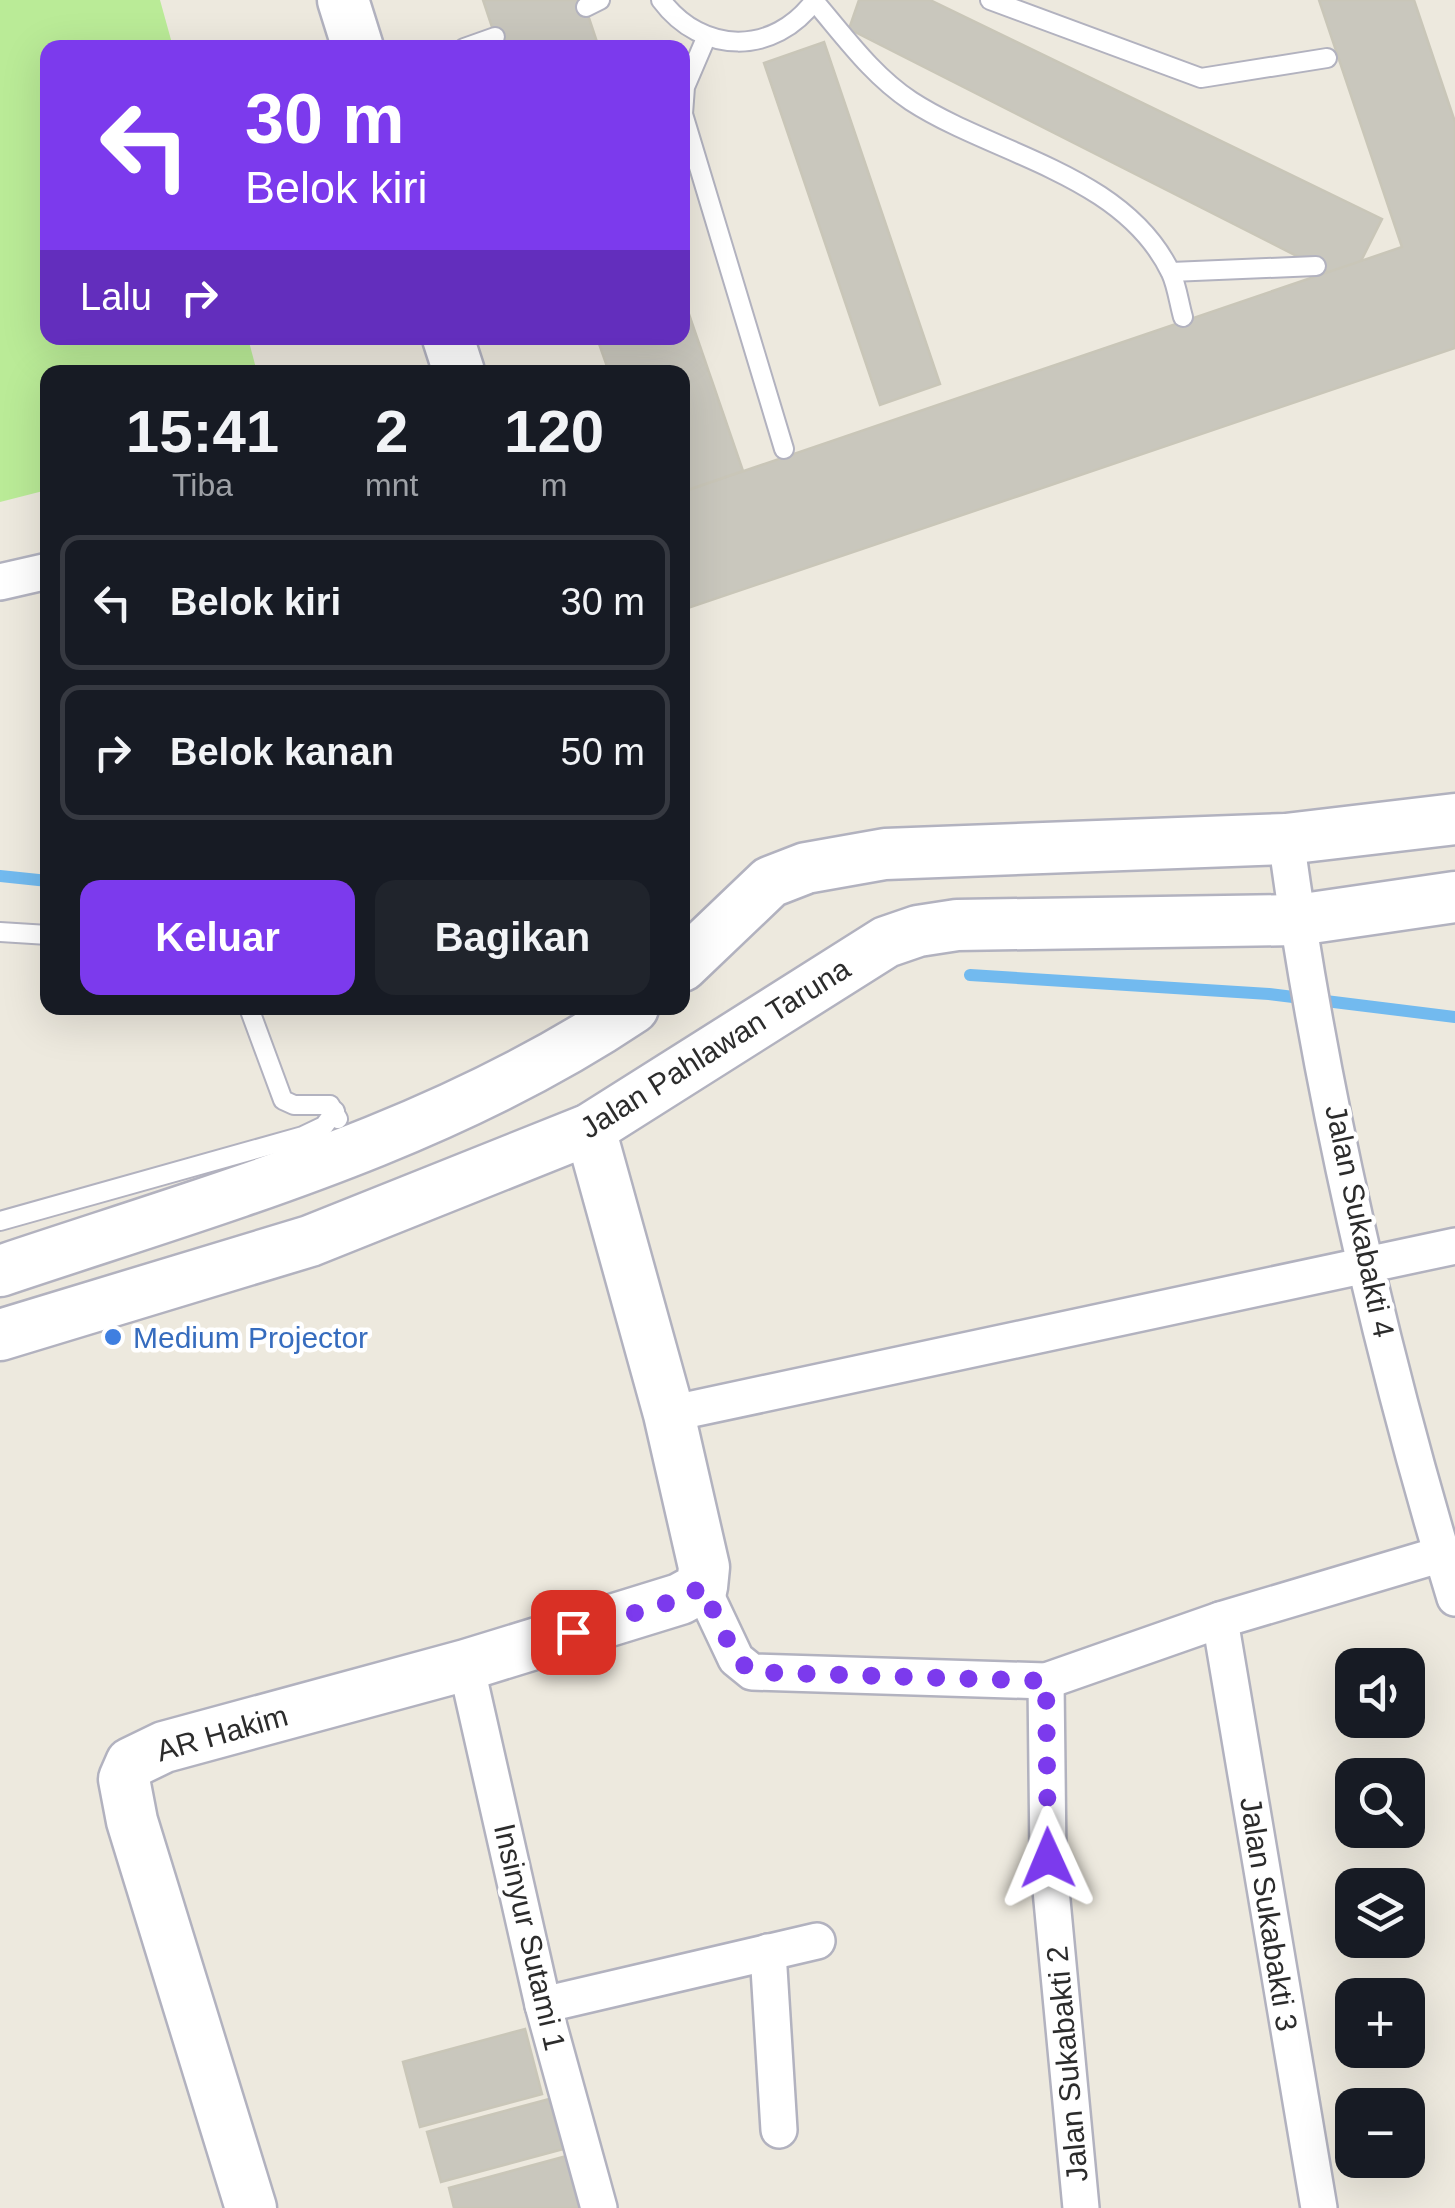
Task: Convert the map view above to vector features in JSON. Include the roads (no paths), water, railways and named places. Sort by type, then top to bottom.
[{"type":"main road","points":[[343,0],[356,40]]},
{"type":"main road","points":[[690,959],[750,898],[789,873],[884,854],[1286,839],[1455,819]]},
{"type":"main road","name":"Jalan Pahlawan Taruna","points":[[0,1336],[310,1241],[590,1129],[886,942],[957,925],[1297,920],[1455,897]]},
{"type":"main road","points":[[0,1271],[342,1133],[565,1053],[622,1015]]},
{"type":"main road","points":[[590,1129],[670,1414],[704,1567],[702,1587]]},
{"type":"main road","name":"AR Hakim","points":[[251,2208],[132,1821],[124,1779],[132,1763],[164,1747],[466,1665],[680,1599],[702,1587]]},
{"type":"street","points":[[0,582],[40,572]]},
{"type":"street","name":"Jalan Sukabakti 4","points":[[1286,839],[1307,976],[1366,1264],[1455,1598]]},
{"type":"street","points":[[670,1414],[1455,1246]]},
{"type":"street","points":[[702,1587],[736,1658],[752,1672],[1046,1681],[1220,1620],[1442,1554]]},
{"type":"street","name":"Jalan Sukabakti 3","points":[[1220,1620],[1318,2208]]},
{"type":"street","name":"Insinyur Sutami 1","points":[[466,1665],[543,2005],[598,2208]]},
{"type":"street","name":"Jalan Sukabakti 2","points":[[1046,1681],[1048,1858],[1081,2208]]},
{"type":"street","points":[[543,2005],[817,1941]]},
{"type":"street","points":[[768,1952],[779,2130]]},
{"type":"lane","points":[[661,0],[681,24],[706,38],[730,43],[766,38],[799,20],[815,1],[882,79],[914,103],[1089,190],[1136,225],[1171,272],[1183,317]]},
{"type":"lane","points":[[990,0],[1201,78],[1327,58]]},
{"type":"lane","points":[[487,40],[496,37]]},
{"type":"lane","points":[[690,75],[706,38]]},
{"type":"lane","points":[[690,137],[784,449]]},
{"type":"lane","points":[[1171,272],[1316,266]]},
{"type":"lane","points":[[0,932],[40,934]]},
{"type":"lane","points":[[252,1015],[283,1100],[294,1105],[326,1104],[342,1133]]},
{"type":"lane","points":[[0,1222],[303,1136],[324,1126],[342,1133]]},
{"type":"waterway","points":[[0,876],[40,880]]},
{"type":"waterway","points":[[970,975],[1269,994],[1455,1017]]},
{"type":"place","name":"Medium Projector","points":[[113,1337]]}]
